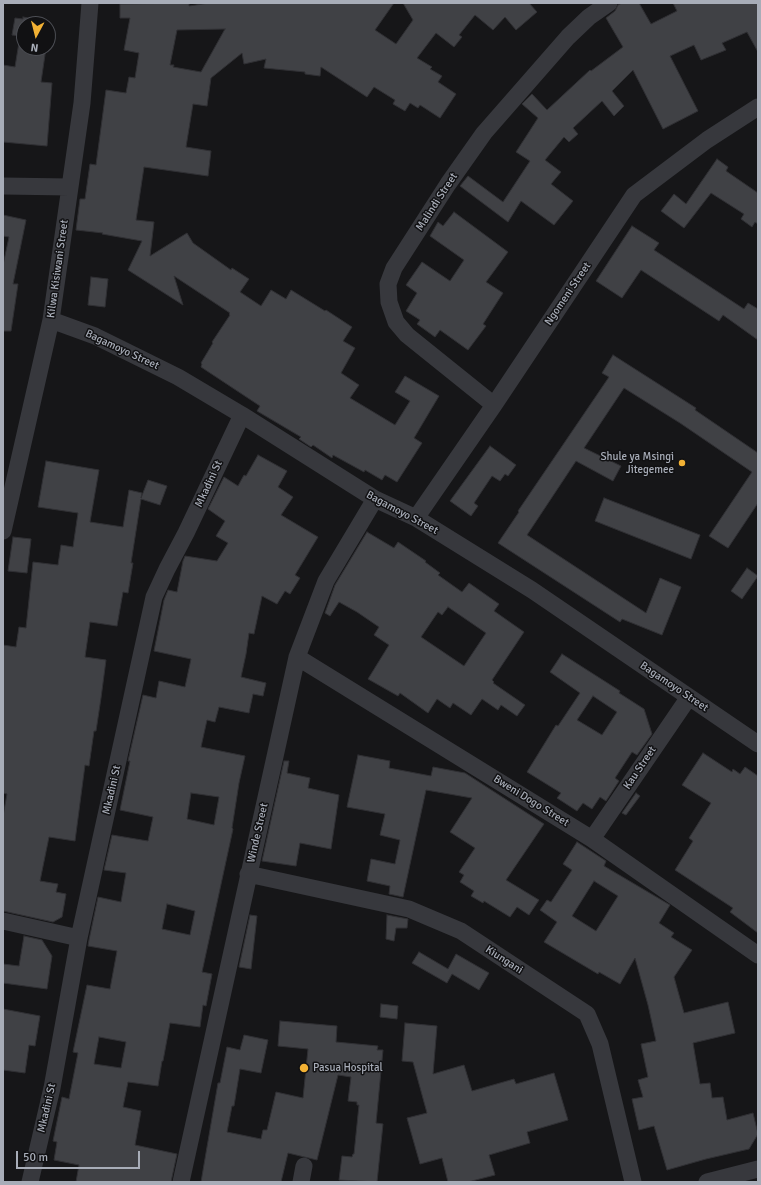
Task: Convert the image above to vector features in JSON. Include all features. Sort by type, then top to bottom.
[{"type":"street","name":"Kilwa Kisiwani Street","points":[[3,531],[50,320],[82,103],[90,3]]},
{"type":"street","name":"Malindi Street","points":[[494,405],[407,335],[396,322],[389,302],[388,284],[394,268],[448,184],[484,133],[568,37],[588,17],[609,3]]},
{"type":"street","name":"Ngomeni Street","points":[[416,518],[494,405],[634,195],[707,140],[758,107]]},
{"type":"street","points":[[3,186],[69,186]]},
{"type":"street","name":"Bagamoyo Street","points":[[50,320],[102,339],[178,377],[242,415],[375,499],[416,518],[532,590],[758,744]]},
{"type":"street","name":"Mkadini St","points":[[30,1182],[52,1088],[79,938],[154,597],[242,415]]},
{"type":"street","name":"Winde Street","points":[[181,1182],[297,657],[326,581],[375,499]]},
{"type":"street","name":"Bweni Dogo Street","points":[[297,657],[592,839],[758,955]]},
{"type":"street","name":"Kau Street","points":[[592,839],[689,697]]},
{"type":"street","name":"Kiungani","points":[[248,874],[409,909],[461,931],[587,1014],[600,1044],[633,1182]]},
{"type":"street","points":[[3,921],[79,938]]},
{"type":"street","points":[[707,1182],[758,1169]]},
{"type":"building","points":[[189,3],[189,6],[209,3],[394,3],[375,30],[396,44],[413,20],[403,3],[529,3],[537,12],[516,30],[505,17],[493,30],[475,15],[459,35],[462,37],[454,47],[436,33],[417,58],[432,67],[430,69],[442,76],[438,82],[456,94],[440,118],[420,105],[418,108],[410,103],[405,111],[393,104],[395,100],[374,87],[367,97],[321,67],[320,76],[305,74],[305,72],[264,68],[266,59],[244,64],[242,53],[211,78],[207,106],[193,104],[186,147],[211,151],[208,176],[144,167],[136,220],[154,222],[150,256],[187,233],[193,243],[231,270],[232,268],[249,279],[240,292],[261,306],[271,290],[286,299],[291,290],[352,327],[343,341],[355,348],[341,373],[359,385],[350,398],[395,425],[410,401],[395,392],[405,376],[439,396],[414,438],[422,443],[397,482],[385,475],[382,480],[333,455],[332,458],[313,445],[311,447],[299,439],[301,437],[257,411],[260,406],[201,367],[201,363],[213,343],[212,342],[230,313],[174,276],[183,305],[128,270],[142,241],[102,234],[103,233],[76,230],[80,199],[85,199],[90,164],[96,165],[106,90],[126,93],[129,77],[135,78],[139,53],[124,50],[130,18],[120,18],[120,4]],"holes":[[[225,29],[201,72],[173,67],[174,65],[170,65],[177,30]]]},
{"type":"building","points":[[622,3],[639,3],[651,24],[677,11],[673,3],[758,3],[758,52],[747,32],[722,43],[726,50],[701,60],[694,45],[670,56],[698,111],[663,129],[633,70],[612,91],[624,106],[614,116],[602,101],[573,128],[578,134],[569,142],[564,137],[545,160],[561,172],[551,184],[573,201],[554,225],[521,201],[508,222],[460,186],[468,176],[503,202],[530,161],[516,152],[538,118],[522,104],[532,94],[547,110],[590,70],[591,71],[623,47],[606,18],[615,11],[618,5]]},
{"type":"building","points":[[16,18],[16,36],[12,35]]},
{"type":"building","points":[[17,56],[45,56],[41,82],[52,83],[47,146],[3,142],[3,65],[15,67]]},
{"type":"building","points":[[717,159],[728,167],[726,171],[758,193],[758,224],[755,222],[752,227],[741,219],[744,214],[711,193],[684,228],[661,211],[674,194],[686,204]]},
{"type":"building","points":[[454,212],[508,252],[486,282],[503,293],[483,324],[486,326],[468,350],[440,330],[435,337],[417,324],[420,320],[406,311],[417,293],[406,285],[422,262],[450,281],[464,260],[430,236],[438,222],[443,226]]},
{"type":"building","points":[[3,215],[26,220],[13,284],[18,284],[11,331],[3,331],[3,265],[9,237],[3,236]]},
{"type":"building","points":[[632,226],[659,243],[654,250],[744,309],[748,303],[758,309],[758,340],[723,315],[719,321],[641,270],[622,298],[596,281]]},
{"type":"building","points":[[91,277],[108,279],[105,307],[88,305]]},
{"type":"building","points":[[613,355],[696,408],[695,410],[758,453],[758,503],[728,548],[709,536],[752,472],[680,423],[624,388],[584,448],[621,466],[613,481],[576,461],[527,535],[646,613],[660,578],[681,587],[662,635],[622,619],[620,622],[498,543],[609,377],[602,373]]},
{"type":"building","points":[[490,446],[516,465],[508,476],[505,474],[500,481],[492,476],[474,503],[478,506],[471,516],[450,501]]},
{"type":"building","points":[[258,455],[287,471],[278,487],[293,497],[281,515],[318,537],[295,575],[300,578],[290,594],[285,591],[277,604],[262,596],[254,634],[249,633],[241,677],[266,683],[263,696],[253,694],[249,713],[219,707],[215,722],[207,720],[201,747],[245,756],[239,783],[233,829],[202,972],[212,974],[206,1006],[203,1005],[200,1027],[170,1023],[158,1086],[128,1082],[123,1107],[141,1111],[135,1145],[177,1154],[171,1182],[76,1182],[79,1165],[54,1160],[57,1142],[53,1141],[62,1097],[69,1099],[78,1053],[73,1052],[87,985],[110,989],[117,951],[88,946],[98,897],[121,902],[126,873],[104,870],[112,835],[148,841],[153,817],[120,810],[130,761],[128,761],[143,695],[156,698],[159,681],[185,687],[191,659],[154,651],[164,600],[168,590],[177,592],[185,556],[217,561],[228,543],[216,536],[225,521],[208,509],[224,477],[238,486],[244,475],[246,476]],"holes":[[[191,793],[219,797],[214,825],[187,819]],[[167,904],[195,911],[190,935],[162,929]],[[99,1037],[126,1042],[121,1068],[94,1064]]]},
{"type":"building","points":[[46,461],[99,470],[90,522],[123,527],[129,490],[142,493],[141,498],[148,480],[167,486],[160,505],[141,499],[128,593],[123,592],[117,626],[90,622],[85,657],[106,660],[96,731],[94,731],[89,766],[85,765],[75,841],[49,837],[40,881],[58,884],[56,892],[66,894],[62,917],[53,922],[3,911],[3,816],[7,794],[3,793],[3,645],[16,647],[19,627],[26,628],[33,562],[58,565],[61,545],[73,547],[78,513],[38,507]]},
{"type":"building","points":[[604,498],[700,535],[691,559],[595,521]]},
{"type":"building","points":[[367,532],[394,548],[398,542],[426,561],[425,562],[440,573],[438,575],[462,592],[469,583],[499,604],[494,611],[524,632],[492,680],[494,682],[493,683],[525,705],[517,716],[501,705],[498,710],[482,699],[471,715],[453,703],[450,708],[437,699],[428,713],[400,693],[398,696],[368,679],[389,645],[374,635],[379,627],[339,602],[330,616],[325,613],[335,585]],"holes":[[[448,607],[486,633],[464,666],[421,637],[438,612],[442,615]]]},
{"type":"building","points":[[13,537],[31,539],[27,573],[8,571]]},
{"type":"building","points":[[747,568],[758,576],[742,599],[731,591]]},
{"type":"building","points":[[562,654],[620,691],[619,693],[644,709],[652,734],[637,755],[632,752],[615,778],[619,781],[606,801],[600,797],[592,809],[583,803],[577,811],[557,798],[561,793],[527,772],[556,725],[558,726],[580,693],[550,672]],"holes":[[[593,696],[617,712],[602,735],[577,720]]]},
{"type":"building","points":[[703,753],[732,772],[733,769],[740,774],[745,767],[758,776],[758,933],[730,912],[733,908],[675,870],[693,841],[689,838],[711,803],[682,785]]},
{"type":"building","points":[[358,755],[390,761],[389,768],[431,776],[433,767],[465,773],[544,824],[506,880],[539,900],[529,915],[517,907],[510,917],[484,901],[483,903],[471,896],[474,891],[460,882],[464,875],[459,872],[475,848],[450,832],[472,798],[426,790],[403,897],[389,894],[390,886],[367,881],[371,859],[395,864],[400,840],[380,835],[385,814],[347,807]]},
{"type":"building","points":[[284,761],[289,761],[287,773],[310,778],[308,788],[339,795],[331,849],[300,843],[296,866],[262,861]]},
{"type":"building","points":[[636,793],[640,796],[626,815],[622,813]]},
{"type":"building","points":[[577,842],[606,861],[604,866],[670,905],[659,923],[674,933],[671,937],[692,950],[674,977],[684,1013],[728,1002],[735,1033],[693,1043],[700,1084],[710,1083],[712,1098],[723,1097],[727,1120],[753,1113],[758,1134],[749,1149],[667,1170],[654,1126],[639,1130],[632,1099],[643,1097],[638,1080],[648,1077],[641,1044],[656,1041],[635,958],[620,984],[599,972],[598,974],[544,942],[557,922],[540,910],[547,900],[551,902],[572,870],[563,864]],"holes":[[[594,881],[618,896],[596,931],[572,916]]]},
{"type":"building","points":[[250,915],[257,916],[251,969],[239,967]]},
{"type":"building","points":[[387,915],[408,919],[407,928],[396,928],[394,941],[386,939]]},
{"type":"building","points":[[24,936],[42,940],[52,956],[47,989],[3,983],[3,964],[19,966]]},
{"type":"building","points":[[419,952],[448,969],[456,954],[489,973],[479,990],[452,974],[447,983],[412,963]]},
{"type":"building","points":[[381,1004],[398,1006],[397,1019],[380,1017]]},
{"type":"building","points":[[3,1009],[40,1016],[35,1046],[29,1045],[25,1073],[3,1070]]},
{"type":"building","points":[[280,1021],[337,1026],[336,1042],[378,1046],[377,1050],[383,1050],[376,1123],[383,1124],[377,1182],[339,1180],[342,1156],[352,1157],[354,1154],[359,1105],[357,1105],[357,1102],[348,1101],[351,1077],[338,1075],[317,1160],[288,1153],[281,1182],[201,1182],[218,1083],[220,1083],[227,1047],[240,1050],[244,1035],[268,1040],[261,1073],[240,1069],[234,1106],[232,1106],[227,1132],[261,1139],[263,1130],[267,1130],[276,1092],[303,1098],[308,1049],[278,1046]]},
{"type":"building","points":[[405,1023],[437,1026],[433,1074],[464,1065],[472,1091],[514,1079],[516,1084],[554,1073],[568,1120],[527,1132],[530,1143],[489,1155],[495,1175],[468,1182],[448,1182],[442,1158],[420,1164],[407,1118],[427,1113],[413,1062],[402,1061]]},
{"type":"place","name":"Shule ya Msingi Jitegemee","points":[[682,463]]},
{"type":"place","name":"Pasua Hospital","points":[[304,1068]]}]
